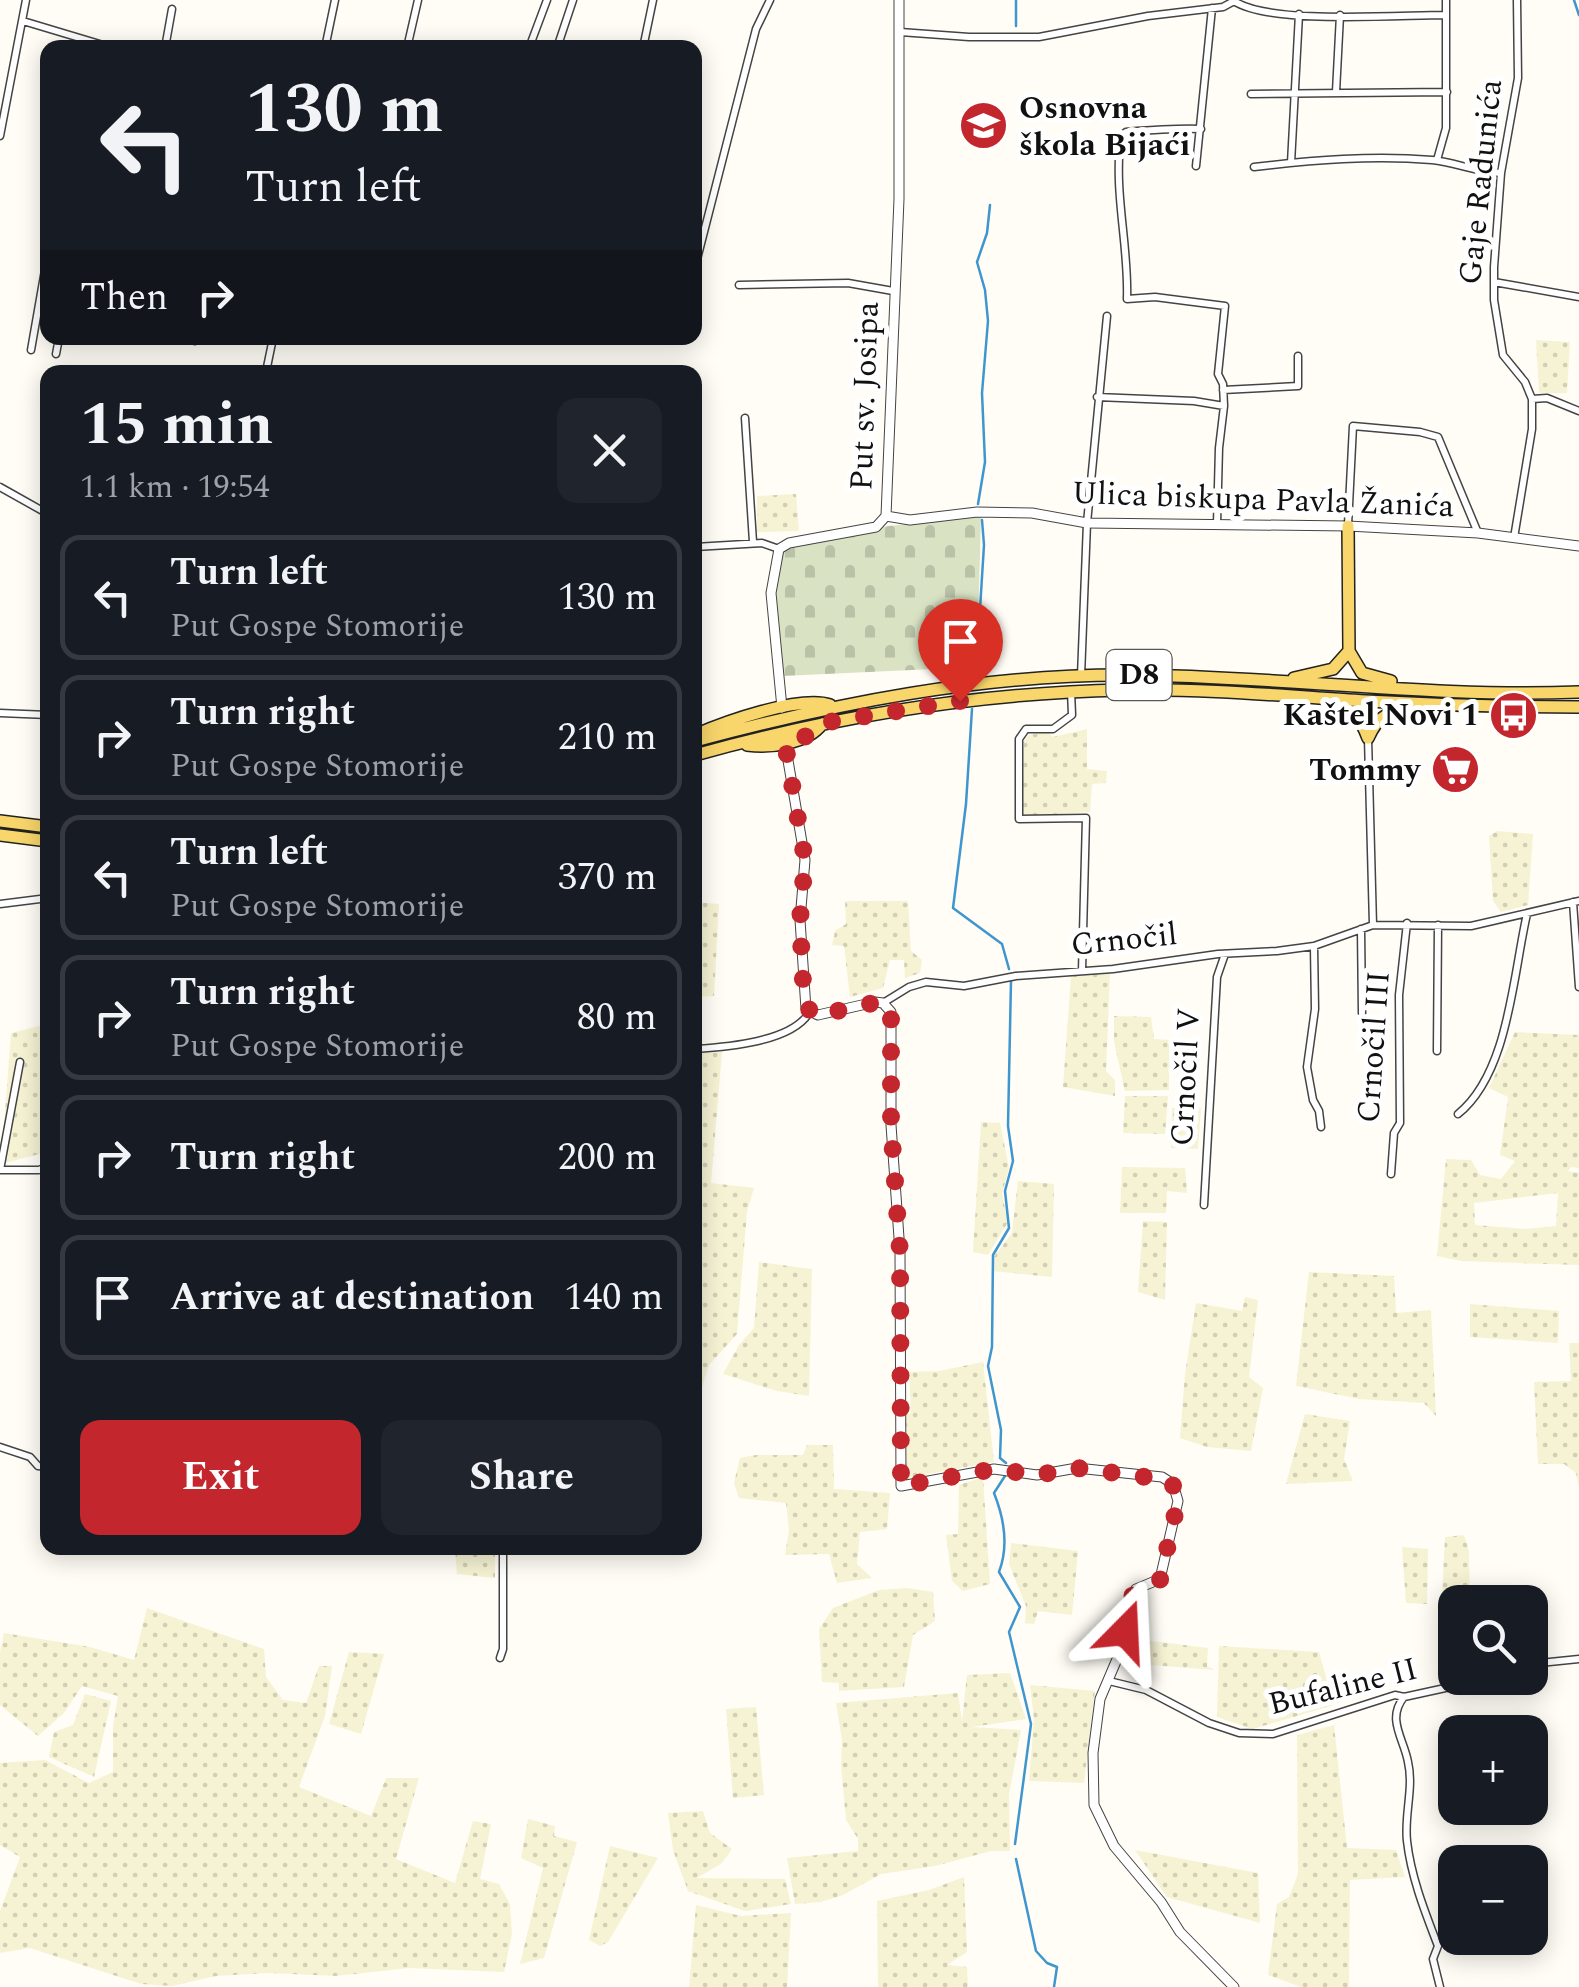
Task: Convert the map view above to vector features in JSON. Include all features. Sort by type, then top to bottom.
[{"type":"main road","points":[[1348,526],[1349,651],[1362,673],[1369,677],[1414,684],[1424,690]]},
{"type":"main road","points":[[1288,682],[1302,675],[1333,670],[1349,651]]},
{"type":"main road","name":"D8","points":[[702,736],[834,706],[932,690],[1081,676],[1579,692]]},
{"type":"main road","name":"D8","points":[[702,753],[822,723],[988,697],[1071,692],[1127,690],[1438,705],[1579,707]]},
{"type":"main road","points":[[1305,697],[1356,715],[1368,738]]},
{"type":"main road","points":[[702,736],[782,708],[816,702],[834,706]]},
{"type":"main road","points":[[1368,738],[1380,718],[1392,710],[1424,712],[1438,705]]},
{"type":"main road","points":[[738,743],[785,743],[813,734],[822,723]]},
{"type":"main road","points":[[0,821],[40,826]]},
{"type":"main road","points":[[0,835],[40,840]]},
{"type":"street","points":[[0,136],[26,0]]},
{"type":"street","points":[[328,40],[335,0]]},
{"type":"street","points":[[409,40],[418,0]]},
{"type":"street","points":[[532,40],[548,0]]},
{"type":"street","points":[[560,40],[573,0]]},
{"type":"street","points":[[645,40],[653,0]]},
{"type":"street","points":[[702,240],[756,29],[770,0]]},
{"type":"street","name":"Put sv. Josipa","points":[[779,550],[789,543],[876,527],[886,516],[898,199],[899,0]]},
{"type":"street","points":[[900,32],[969,38],[1022,37],[1231,5],[1234,0],[1256,12],[1445,15]]},
{"type":"street","points":[[1437,160],[1446,128],[1446,0]]},
{"type":"street","name":"Gaje Radunića","points":[[1517,0],[1518,78],[1500,173],[1494,282],[1502,355],[1524,382],[1532,400]]},
{"type":"street","points":[[1196,166],[1212,8]]},
{"type":"street","points":[[166,40],[172,9]]},
{"type":"street","points":[[1290,163],[1299,14]]},
{"type":"street","points":[[1336,92],[1340,16]]},
{"type":"street","points":[[23,21],[76,40]]},
{"type":"street","points":[[1250,94],[1447,92]]},
{"type":"street","points":[[1201,129],[1161,128],[1121,136],[1122,241],[1128,275],[1127,299],[1155,297],[1225,306],[1218,374],[1224,406],[1217,524]]},
{"type":"street","points":[[1254,167],[1376,158],[1437,160],[1474,172],[1500,173]]},
{"type":"street","points":[[1494,282],[1579,297]]},
{"type":"street","points":[[739,286],[848,283],[893,291]]},
{"type":"street","points":[[31,350],[40,299]]},
{"type":"street","points":[[1081,676],[1086,523],[1107,316]]},
{"type":"street","points":[[56,354],[58,345]]},
{"type":"street","points":[[1223,390],[1298,386],[1298,356]]},
{"type":"street","points":[[1097,397],[1224,406]]},
{"type":"street","points":[[1514,538],[1532,429],[1532,400],[1546,398],[1579,411]]},
{"type":"street","points":[[745,418],[753,542]]},
{"type":"street","points":[[1348,526],[1353,426],[1438,437],[1478,533]]},
{"type":"street","points":[[0,486],[40,509]]},
{"type":"street","name":"Ulica biskupa Pavla Žanića","points":[[886,516],[910,520],[976,512],[1032,513],[1086,523],[1348,526],[1478,533],[1579,546]]},
{"type":"street","points":[[702,546],[753,542],[774,545],[779,550],[771,594],[782,708]]},
{"type":"street","points":[[1071,692],[1072,715],[1053,728],[1026,729],[1019,739],[1019,819],[1086,818],[1082,971]]},
{"type":"street","points":[[0,712],[40,714]]},
{"type":"street","points":[[1368,738],[1373,925]]},
{"type":"street","points":[[785,743],[805,860],[800,920],[804,1002],[809,1013]]},
{"type":"street","points":[[0,904],[40,899]]},
{"type":"street","points":[[1576,902],[1579,987]]},
{"type":"street","name":"Crnočil","points":[[883,1003],[926,982],[964,986],[1016,976],[1244,955],[1314,946],[1373,925],[1407,922],[1471,926],[1576,902]]},
{"type":"street","points":[[1458,1114],[1474,1101],[1494,1057],[1512,1000],[1527,914]]},
{"type":"street","name":"Crnočil III","points":[[1391,1174],[1394,1133],[1400,1123],[1398,995],[1407,922]]},
{"type":"street","points":[[1436,1051],[1438,924]]},
{"type":"street","points":[[1360,930],[1362,1013]]},
{"type":"street","points":[[1314,946],[1315,1009],[1307,1067],[1313,1100],[1320,1110],[1320,1127]]},
{"type":"street","name":"Crnočil V","points":[[1204,1204],[1217,977],[1226,954]]},
{"type":"street","points":[[809,1013],[818,1015],[883,1003],[891,1012],[891,1125],[900,1252],[901,1486],[994,1469],[1037,1475],[1077,1468],[1162,1478],[1173,1484],[1178,1501],[1160,1580],[1136,1589],[1130,1596],[1123,1645],[1096,1714],[1094,1805],[1114,1846],[1161,1902],[1180,1932],[1234,1987]]},
{"type":"street","points":[[702,1048],[782,1035],[809,1013]]},
{"type":"street","points":[[20,1062],[0,1170],[40,1170]]},
{"type":"street","points":[[0,1448],[30,1457],[40,1466]]},
{"type":"street","points":[[500,1658],[504,1630],[503,1555]]},
{"type":"street","points":[[1548,1662],[1579,1659]]},
{"type":"street","name":"Bufaline II","points":[[1109,1681],[1146,1690],[1208,1723],[1239,1733],[1273,1734],[1395,1694],[1438,1689]]},
{"type":"street","points":[[1404,1696],[1396,1705],[1396,1723],[1408,1761],[1406,1840],[1420,1902],[1438,1946],[1433,1959],[1440,1987]]},
{"type":"shaded area","points":[[1536,340],[1570,342],[1567,393],[1539,393]]},
{"type":"shaded area","points":[[796,494],[799,531],[757,532],[757,496]]},
{"type":"shaded area","points":[[1087,729],[1087,769],[1107,771],[1106,783],[1092,784],[1090,812],[1025,816],[1024,741],[1029,735],[1048,732],[1053,737]]},
{"type":"shaded area","points":[[1497,831],[1533,834],[1528,905],[1501,912],[1493,901],[1489,836]]},
{"type":"shaded area","points":[[845,901],[908,901],[911,951],[922,960],[920,973],[905,978],[904,960],[890,960],[883,988],[850,997],[844,946],[832,945],[835,931],[846,924]]},
{"type":"shaded area","points":[[702,903],[719,904],[714,996],[702,997]]},
{"type":"shaded area","points":[[1110,973],[1106,1071],[1115,1080],[1115,1096],[1063,1087],[1071,976]]},
{"type":"shaded area","points":[[1114,1016],[1151,1017],[1154,1039],[1169,1040],[1169,1090],[1125,1091],[1114,1042]]},
{"type":"shaded area","points":[[40,1026],[40,1154],[1,1164],[11,1033]]},
{"type":"shaded area","points":[[1515,1032],[1579,1035],[1579,1168],[1571,1167],[1568,1171],[1579,1173],[1579,1265],[1461,1261],[1437,1256],[1446,1159],[1471,1160],[1480,1175],[1501,1179],[1515,1161],[1500,1155],[1508,1097],[1489,1088]],"holes":[[[1558,1193],[1556,1226],[1526,1229],[1475,1225],[1474,1203]]]},
{"type":"shaded area","points":[[722,1052],[711,1183],[754,1188],[747,1212],[737,1334],[709,1365],[702,1387],[702,1053]]},
{"type":"shaded area","points":[[1125,1096],[1168,1096],[1165,1134],[1123,1133]]},
{"type":"shaded area","points":[[1172,1108],[1201,1108],[1198,1149],[1171,1148]]},
{"type":"shaded area","points":[[981,1122],[1000,1123],[1009,1168],[1002,1194],[1008,1222],[988,1255],[973,1252]]},
{"type":"shaded area","points":[[1122,1167],[1185,1168],[1187,1193],[1167,1191],[1166,1213],[1120,1213]]},
{"type":"shaded area","points":[[1018,1181],[1054,1184],[1052,1277],[992,1271],[993,1258],[1012,1233]]},
{"type":"shaded area","points":[[1143,1221],[1167,1222],[1165,1300],[1138,1292]]},
{"type":"shaded area","points":[[759,1262],[812,1269],[809,1396],[777,1391],[723,1374],[754,1328]]},
{"type":"shaded area","points":[[1309,1272],[1394,1276],[1396,1313],[1431,1310],[1436,1416],[1424,1403],[1359,1399],[1296,1386]]},
{"type":"shaded area","points":[[1245,1297],[1258,1300],[1249,1377],[1263,1388],[1251,1451],[1207,1447],[1180,1438],[1196,1303],[1242,1311]]},
{"type":"shaded area","points":[[1470,1304],[1559,1311],[1558,1343],[1470,1337]]},
{"type":"shaded area","points":[[1569,1343],[1579,1343],[1579,1487],[1576,1473],[1564,1464],[1538,1464],[1534,1382],[1571,1381]]},
{"type":"shaded area","points":[[983,1362],[994,1462],[901,1479],[902,1414],[911,1413],[909,1372],[939,1371]]},
{"type":"shaded area","points":[[1305,1414],[1350,1421],[1344,1459],[1353,1481],[1286,1484]]},
{"type":"shaded area","points":[[807,1445],[833,1445],[834,1489],[890,1493],[887,1529],[860,1532],[857,1564],[872,1578],[837,1583],[829,1554],[785,1555],[789,1530],[786,1503],[739,1498],[734,1483],[740,1458],[803,1455]]},
{"type":"shaded area","points":[[983,1477],[990,1584],[963,1591],[952,1581],[946,1535],[958,1534],[959,1485]]},
{"type":"shaded area","points":[[1464,1535],[1469,1551],[1470,1585],[1443,1585],[1445,1537]]},
{"type":"shaded area","points":[[1011,1543],[1078,1551],[1072,1615],[1038,1611],[1034,1624],[1025,1623],[1026,1606],[1009,1564]]},
{"type":"shaded area","points":[[1402,1547],[1428,1549],[1427,1604],[1406,1603]]},
{"type":"shaded area","points":[[456,1555],[495,1555],[495,1578],[457,1574]]},
{"type":"shaded area","points":[[907,1588],[933,1592],[935,1621],[913,1635],[904,1687],[839,1691],[839,1683],[822,1682],[819,1629],[833,1608],[879,1590]]},
{"type":"shaded area","points":[[147,1608],[264,1649],[266,1677],[283,1700],[306,1703],[319,1666],[332,1666],[325,1716],[299,1787],[371,1816],[386,1778],[419,1778],[396,1859],[455,1883],[473,1821],[491,1824],[480,1879],[499,1884],[510,1904],[512,1934],[504,1972],[409,1968],[336,1976],[269,1973],[216,1976],[172,1986],[141,1984],[30,1948],[0,1953],[0,1911],[20,1857],[0,1845],[0,1763],[45,1760],[89,1783],[113,1772],[113,1726],[118,1696],[82,1686],[64,1713],[38,1736],[0,1705],[4,1633],[90,1647],[134,1660]]},
{"type":"shaded area","points":[[1127,1638],[1208,1648],[1207,1666],[1215,1670],[1124,1663]]},
{"type":"shaded area","points":[[1219,1646],[1319,1652],[1334,1705],[1253,1729],[1217,1717]]},
{"type":"shaded area","points":[[349,1652],[384,1654],[361,1734],[329,1724]]},
{"type":"shaded area","points":[[1010,1673],[1026,1719],[972,1727],[1021,1730],[1009,1795],[1010,1851],[991,1851],[935,1866],[881,1874],[843,1895],[795,1904],[787,1858],[858,1851],[858,1839],[846,1820],[836,1703],[958,1693],[962,1721],[967,1675]]},
{"type":"shaded area","points":[[1030,1685],[1095,1691],[1084,1783],[1029,1781],[1034,1720]]},
{"type":"shaded area","points":[[85,1694],[111,1701],[94,1777],[49,1757],[54,1732],[73,1725]]},
{"type":"shaded area","points":[[756,1707],[764,1795],[733,1798],[726,1709]]},
{"type":"shaded area","points":[[1334,1725],[1347,1848],[1396,1850],[1405,1877],[1350,1880],[1349,1987],[1301,1987],[1268,1975],[1277,1904],[1289,1897],[1298,1874],[1297,1735]]},
{"type":"shaded area","points":[[703,1811],[710,1833],[732,1849],[722,1863],[697,1878],[785,1879],[791,1904],[745,1911],[688,1891],[673,1850],[668,1813]]},
{"type":"shaded area","points":[[528,1819],[555,1826],[554,1836],[577,1842],[544,1958],[520,1964],[543,1868],[521,1858]]},
{"type":"shaded area","points":[[610,1846],[658,1858],[608,1942],[600,1946],[589,1940]]},
{"type":"shaded area","points":[[1135,1850],[1258,1873],[1260,1923],[1167,1897]]},
{"type":"shaded area","points":[[964,1877],[967,1952],[947,1965],[967,1967],[968,1987],[878,1987],[877,1901],[929,1890]]},
{"type":"shaded area","points":[[696,1905],[741,1916],[791,1913],[787,1987],[689,1987]]},
{"type":"green space","points":[[981,516],[977,667],[782,676],[775,577],[780,553],[848,532]]},
{"type":"waterway","points":[[1016,0],[1016,26]]},
{"type":"waterway","points":[[1574,0],[1579,15]]},
{"type":"waterway","points":[[978,504],[985,462],[982,393],[988,321],[977,262],[987,233],[990,205]]},
{"type":"waterway","points":[[976,673],[982,520]]},
{"type":"waterway","points":[[972,709],[966,804],[953,908],[1002,944],[1009,969]]},
{"type":"waterway","points":[[1006,1463],[1000,1458],[1001,1430],[988,1366],[992,1347],[993,1255],[1009,1228],[1005,1191],[1013,1161],[1008,1126],[1011,981]]},
{"type":"waterway","points":[[1005,1476],[994,1493],[1004,1532],[999,1572],[1020,1607],[1009,1632],[1031,1724],[1015,1844]]},
{"type":"waterway","points":[[1016,1859],[1036,1951],[1057,1967],[1054,1987]]},
{"type":"place","name":"Osnovna škola Bijaći","points":[[984,126]]},
{"type":"place","name":"Kaštel Novi 1","points":[[1514,715]]},
{"type":"place","name":"Tommy","points":[[1455,770]]},
{"type":"route","points":[[960,701],[822,723],[813,734],[785,743],[805,860],[800,920],[804,1002],[813,1015],[875,1002],[888,1006],[891,1012],[891,1125],[900,1252],[901,1486],[994,1469],[1037,1475],[1077,1468],[1169,1480],[1177,1491],[1178,1501],[1165,1564],[1160,1580],[1136,1589],[1130,1596],[1125,1631]]}]
